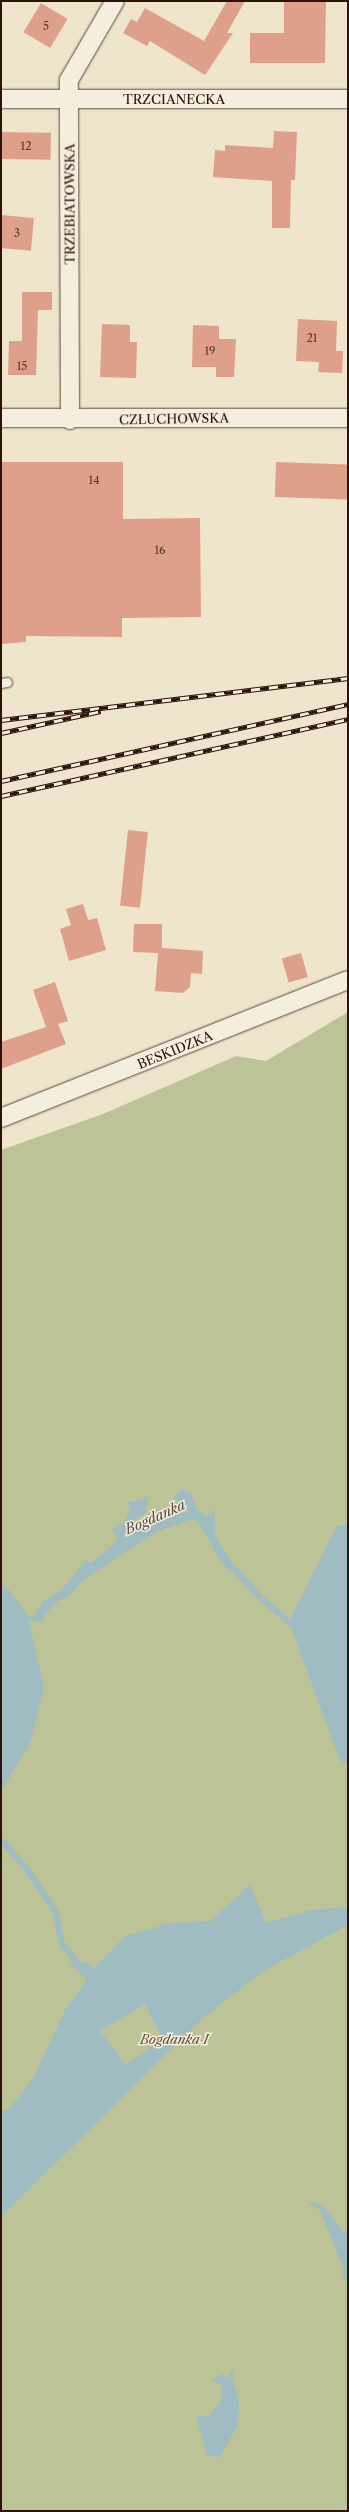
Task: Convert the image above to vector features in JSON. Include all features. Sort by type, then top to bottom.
[{"type":"street","name":"TRZEBIATOWSKA","points":[[70,420],[69,80],[115,1]]},
{"type":"street","name":"TRZCIANECKA","points":[[1,99],[348,99]]},
{"type":"street","name":"CZŁUCHOWSKA","points":[[1,418],[70,420],[348,418]]},
{"type":"street","name":"BESKIDZKA","points":[[1,1118],[348,980]]},
{"type":"green space","name":"Bogdanka I","points":[[348,1012],[348,1523],[337,1526],[348,1529],[348,2511],[1,2511],[1,1150],[103,1114],[236,1056],[266,1061]]},
{"type":"water","points":[[180,1490],[190,1491],[197,1510],[206,1516],[212,1514],[214,1505],[215,1535],[234,1565],[229,1570],[220,1560],[199,1523],[192,1519],[157,1532],[114,1559],[83,1581],[68,1597],[59,1600],[44,1615],[44,1622],[29,1621],[44,1688],[31,1741],[1,1792],[1,1588],[6,1586],[28,1616],[34,1617],[43,1602],[62,1589],[86,1560],[91,1564],[115,1543],[118,1539],[112,1529],[125,1522],[130,1508],[127,1503],[148,1497],[145,1514],[132,1521],[134,1528],[142,1530],[158,1523],[160,1518],[190,1511],[173,1498]]},
{"type":"water","points":[[348,1523],[348,1767],[339,1758],[289,1622],[337,1526]]},
{"type":"water","points":[[250,1884],[266,1923],[312,1910],[348,1907],[348,1925],[263,1971],[202,2019],[1,2217],[1,2112],[9,2109],[33,2079],[65,2010],[87,1980],[69,1963],[87,1962],[94,1968],[125,1936],[171,1923],[211,1921]],"holes":[[[145,2004],[163,2039],[126,2065],[100,2031]]]},
{"type":"water","points":[[312,2202],[323,2206],[343,2231],[348,2232],[348,2282],[343,2279],[343,2268],[320,2210],[309,2204]]},
{"type":"water","points":[[234,2369],[233,2383],[239,2398],[238,2425],[220,2457],[207,2456],[196,2415],[208,2417],[221,2402],[222,2386],[212,2380],[223,2374],[227,2379]]},
{"type":"building","points":[[227,1],[245,1],[227,33],[233,33],[205,75],[150,41],[147,46],[123,33],[131,19],[137,22],[145,8],[204,41]]},
{"type":"building","points":[[284,1],[326,1],[325,63],[250,63],[250,33],[284,33]]},
{"type":"building","points":[[41,3],[68,19],[50,48],[23,32]]},
{"type":"building","points":[[274,131],[297,132],[295,180],[291,180],[290,228],[272,228],[272,181],[213,177],[215,150],[225,151],[225,145],[273,148]]},
{"type":"building","points":[[1,132],[51,133],[51,160],[1,159]]},
{"type":"building","points":[[1,215],[34,218],[31,251],[1,248]]},
{"type":"building","points":[[22,292],[52,292],[52,310],[38,310],[36,375],[8,375],[9,341],[22,341]]},
{"type":"building","points":[[298,319],[337,321],[336,351],[343,351],[342,373],[318,372],[319,362],[296,361]]},
{"type":"building","points":[[102,324],[130,325],[130,342],[137,342],[136,378],[100,377]]},
{"type":"building","points":[[193,325],[219,326],[219,339],[236,339],[234,377],[216,377],[216,367],[192,367]]},
{"type":"building","points":[[1,462],[123,462],[123,519],[200,518],[201,617],[122,618],[122,637],[26,636],[26,642],[1,644]]},
{"type":"building","points":[[276,462],[348,465],[347,499],[275,497]]},
{"type":"building","points":[[128,830],[148,832],[140,908],[120,906]]},
{"type":"building","points":[[83,904],[88,920],[97,918],[106,950],[69,961],[60,929],[71,925],[66,909]]},
{"type":"building","points":[[134,924],[162,924],[162,948],[203,951],[202,974],[191,973],[190,987],[183,993],[155,991],[158,953],[133,952]]},
{"type":"building","points":[[301,953],[308,977],[289,983],[282,959]]},
{"type":"building","points":[[55,982],[68,1021],[58,1024],[66,1044],[1,1069],[1,1042],[46,1027],[33,990]]},
{"type":"waterway","name":"Bogdanka","points":[[227,1561],[259,1596],[289,1622],[297,1623]]},
{"type":"waterway","points":[[1,1840],[26,1868],[56,1913],[62,1944],[77,1962]]},
{"type":"railway","points":[[1,720],[348,678]]},
{"type":"railway","points":[[1,781],[348,704]]},
{"type":"railway","points":[[1,733],[101,711]]},
{"type":"railway","points":[[1,796],[348,719]]}]
